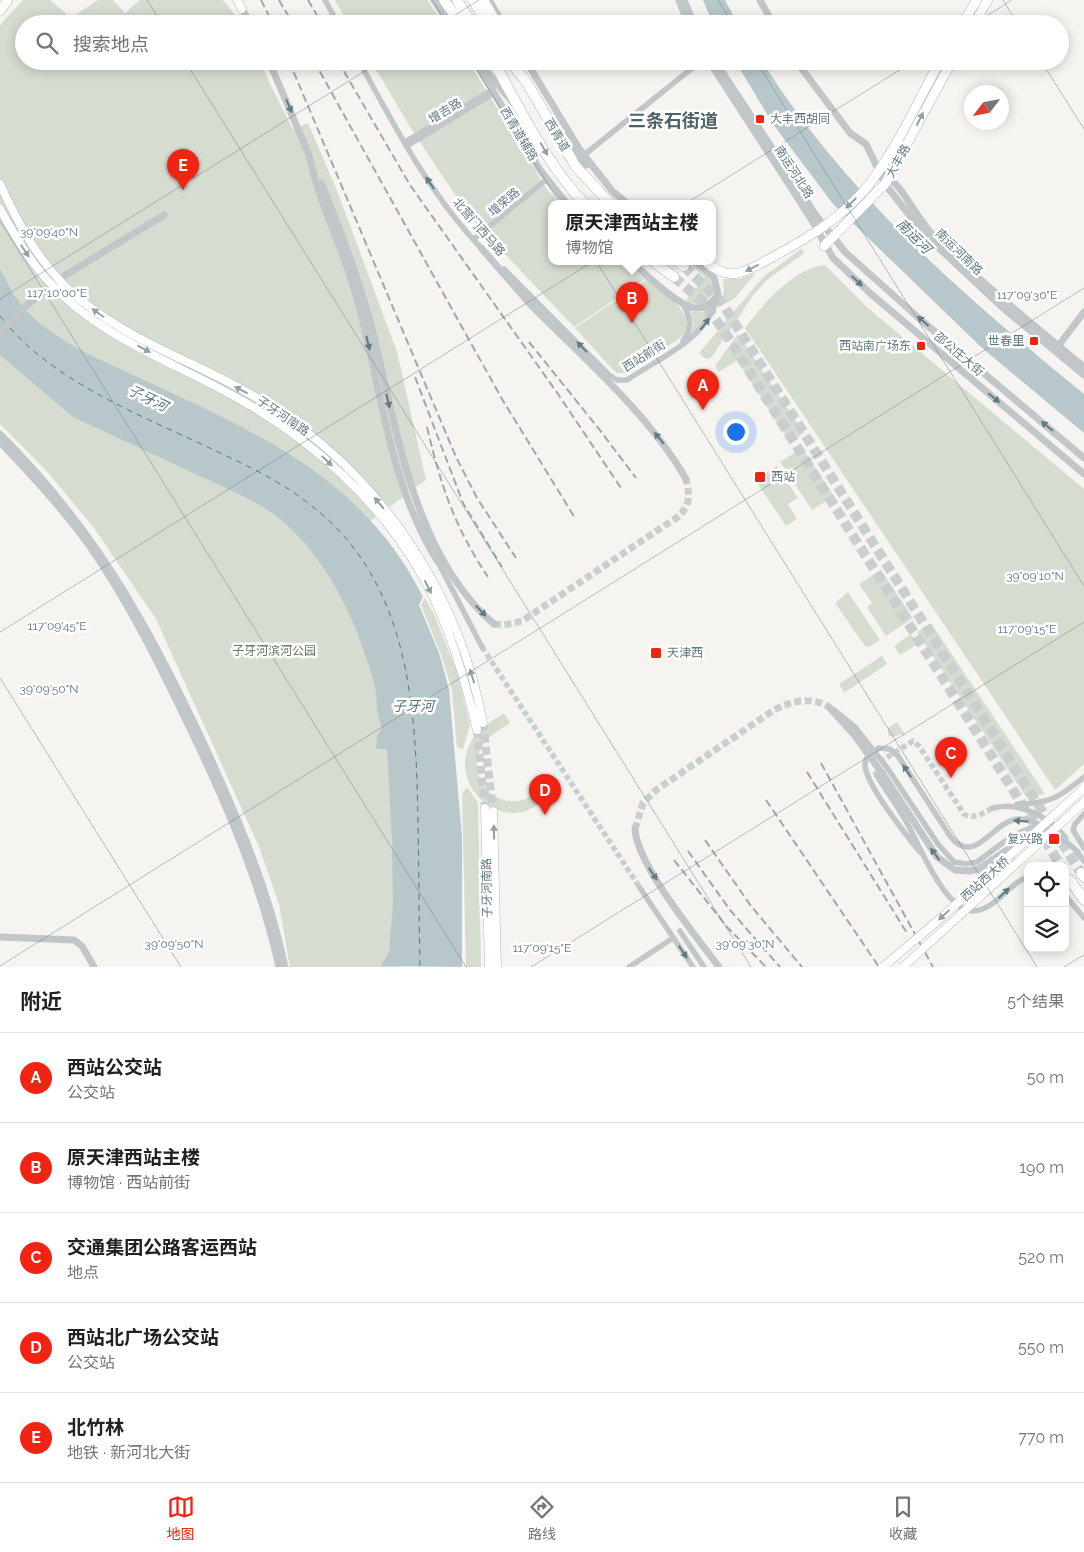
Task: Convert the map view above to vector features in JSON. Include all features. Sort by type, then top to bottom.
[{"type":"highway","points":[[444,0],[455,15]]},
{"type":"highway","points":[[457,0],[466,15]]},
{"type":"highway","points":[[473,0],[482,15]]},
{"type":"highway","points":[[483,0],[492,15]]},
{"type":"highway","points":[[495,70],[508,88]]},
{"type":"highway","name":"西青道","points":[[498,70],[565,182],[581,200]]},
{"type":"highway","name":"西青道","points":[[517,70],[527,83],[576,167],[607,200]]},
{"type":"highway","points":[[521,70],[527,83]]},
{"type":"highway","points":[[658,265],[674,277]]},
{"type":"highway","points":[[1070,880],[1084,900]]},
{"type":"main road","points":[[0,11],[8,0]]},
{"type":"main road","points":[[236,0],[242,10]]},
{"type":"main road","points":[[968,15],[977,0]]},
{"type":"main road","points":[[979,15],[988,0]]},
{"type":"main road","name":"大丰路","points":[[820,229],[837,216],[865,189],[878,172],[935,70]]},
{"type":"main road","name":"大丰路","points":[[824,246],[873,198],[887,181],[947,70]]},
{"type":"main road","name":"子牙河南路","points":[[0,184],[29,240],[66,287],[97,312],[124,329],[276,409],[318,441],[361,482],[407,538],[430,573],[445,602],[475,684],[483,723]]},
{"type":"main road","name":"子牙河南路","points":[[0,210],[24,250],[60,294],[107,328],[238,398],[273,419],[319,454],[357,491],[397,536],[430,590],[460,667],[476,730]]},
{"type":"main road","points":[[711,265],[723,273],[737,274],[795,246],[820,229]]},
{"type":"main road","points":[[60,294],[59,288],[66,287]]},
{"type":"main road","name":"西站西大桥","points":[[883,967],[942,918],[1037,828],[1084,788]]},
{"type":"main road","name":"西站西大桥","points":[[903,967],[1084,802]]},
{"type":"main road","name":"子牙河南路","points":[[485,808],[489,967]]},
{"type":"main road","name":"子牙河南路","points":[[493,811],[497,967]]},
{"type":"street","points":[[325,0],[333,15]]},
{"type":"street","points":[[434,0],[444,15]]},
{"type":"street","points":[[489,0],[498,15]]},
{"type":"street","points":[[679,0],[685,15]]},
{"type":"street","points":[[684,0],[690,15]]},
{"type":"street","points":[[760,0],[768,15]]},
{"type":"street","points":[[242,10],[245,15]]},
{"type":"street","points":[[273,70],[356,273],[404,464],[419,508],[441,555],[480,612],[494,624]]},
{"type":"street","name":"北营门西马路","points":[[364,70],[406,144],[445,203],[474,239],[617,380]]},
{"type":"street","name":"西青道辅路","points":[[481,70],[546,179],[564,200]]},
{"type":"street","points":[[484,70],[528,122]]},
{"type":"street","points":[[532,70],[584,155],[613,192]]},
{"type":"street","points":[[584,155],[690,70]]},
{"type":"street","name":"南运河北路","points":[[715,70],[810,217],[820,229],[833,238]]},
{"type":"street","name":"南运河北路","points":[[721,70],[820,229],[824,246]]},
{"type":"street","points":[[803,70],[850,133],[866,144],[878,172]]},
{"type":"street","name":"增吉路","points":[[406,144],[493,92]]},
{"type":"street","points":[[539,104],[588,168],[623,200]]},
{"type":"street","points":[[309,155],[313,172],[358,298],[398,468],[416,522],[482,647]]},
{"type":"street","name":"南运河南路","points":[[878,172],[930,232],[1084,375]]},
{"type":"street","name":"增荣路","points":[[474,239],[546,179]]},
{"type":"street","points":[[0,333],[26,306],[59,279],[164,215]]},
{"type":"street","name":"邵公庄大街","points":[[833,238],[857,264],[900,302],[1084,458]]},
{"type":"street","name":"邵公庄大街","points":[[824,246],[833,258],[871,294],[1084,474]]},
{"type":"street","points":[[482,248],[530,304],[647,425],[672,456],[686,479]]},
{"type":"street","points":[[635,265],[681,302],[691,307],[701,308],[711,303],[718,294],[714,278],[700,265]]},
{"type":"street","name":"西站前街","points":[[617,380],[627,380],[698,332],[708,322],[718,294]]},
{"type":"street","points":[[680,345],[688,334],[690,322],[681,302]]},
{"type":"street","points":[[1057,349],[1084,312]]},
{"type":"street","name":"南运河南路","points":[[1057,349],[1084,367]]},
{"type":"street","points":[[0,434],[55,493],[95,545],[155,643],[252,851],[276,928],[285,967]]},
{"type":"street","points":[[0,442],[49,495],[90,547],[150,645],[245,850],[264,906],[279,967]]},
{"type":"street","points":[[829,707],[847,719],[866,740],[948,857],[960,864],[977,862],[1012,836],[1037,828]]},
{"type":"street","points":[[829,707],[855,736],[937,857],[950,867],[962,871],[979,869],[1037,828],[1045,820]]},
{"type":"street","points":[[1024,879],[1013,885],[987,908],[969,910],[960,907],[950,898],[885,804],[866,770],[868,755],[879,748],[890,749],[898,756],[950,836],[960,846],[966,848],[974,846],[1016,819],[1028,820],[1037,828],[1062,838],[1078,852]]},
{"type":"street","points":[[877,776],[907,824],[920,852]]},
{"type":"street","points":[[993,808],[1007,804],[1047,802],[1071,788],[1084,777]]},
{"type":"street","points":[[1071,788],[1084,802]]},
{"type":"street","points":[[1007,804],[1032,812],[1057,828],[1084,861]]},
{"type":"street","points":[[1084,814],[1075,824],[1073,830],[1084,848]]},
{"type":"street","points":[[636,829],[637,843],[647,866],[719,967]]},
{"type":"street","points":[[640,888],[693,967]]},
{"type":"street","points":[[1069,900],[1084,918]]},
{"type":"street","points":[[680,931],[704,967]]},
{"type":"street","points":[[0,937],[74,940],[82,946],[94,967]]},
{"type":"street","points":[[629,967],[673,938]]},
{"type":"green space","points":[[23,0],[50,0],[68,15],[15,15],[15,70],[263,70],[293,130],[308,123],[338,193],[397,352],[426,480],[365,525],[75,354],[13,301],[0,277],[0,25]]},
{"type":"green space","points":[[98,0],[113,0],[125,13],[140,0],[223,0],[235,15],[76,15]]},
{"type":"green space","points":[[335,0],[427,0],[438,15],[344,15]]},
{"type":"green space","points":[[376,70],[474,70],[546,188],[556,200],[548,200],[548,265],[627,265],[645,279],[574,327],[469,216],[410,127]]},
{"type":"green space","points":[[801,249],[804,251],[803,254],[767,280],[754,294],[711,358],[706,359],[699,353],[763,277]]},
{"type":"green space","points":[[691,265],[698,266],[706,274],[712,284],[713,294],[702,304],[691,304],[686,300],[705,278]]},
{"type":"green space","points":[[825,265],[868,308],[1084,489],[1084,764],[1055,790],[745,328],[770,298],[791,280],[813,268]]},
{"type":"green space","points":[[756,273],[734,299],[720,306],[724,290],[723,279],[739,279]]},
{"type":"green space","points":[[646,280],[678,305],[684,313],[686,321],[685,330],[679,339],[624,373],[616,373],[575,328]]},
{"type":"green space","points":[[711,308],[704,322],[689,336],[693,325],[691,312],[702,312]]},
{"type":"green space","points":[[738,334],[804,433],[790,443],[737,360],[719,372],[715,366]]},
{"type":"green space","name":"子牙河滨河公园","points":[[0,348],[268,500],[357,605],[405,798],[399,967],[290,967],[279,904],[259,847],[156,619],[94,528],[45,469],[0,424]]},
{"type":"green space","points":[[802,448],[834,496],[812,510],[780,462]]},
{"type":"green space","points":[[777,466],[798,498],[788,504],[797,519],[786,526],[756,481],[756,478]]},
{"type":"green space","points":[[881,570],[913,618],[886,636],[867,607],[872,603],[859,584]]},
{"type":"green space","points":[[848,592],[880,640],[869,647],[865,646],[835,603]]},
{"type":"green space","points":[[425,598],[434,614],[457,672],[470,725],[463,749],[457,748],[452,690],[441,654],[421,605]]},
{"type":"green space","points":[[931,623],[1045,794],[1026,797],[917,632]]},
{"type":"green space","points":[[911,634],[918,644],[900,655],[894,646]]},
{"type":"green space","points":[[882,656],[887,664],[844,693],[839,684]]},
{"type":"green space","points":[[504,713],[510,723],[487,740],[481,748],[477,759],[478,770],[481,780],[487,789],[495,796],[505,800],[516,801],[527,798],[549,783],[556,793],[526,811],[512,813],[500,811],[488,805],[478,797],[466,774],[465,761],[468,748],[474,737]]},
{"type":"green space","points":[[897,722],[906,736],[901,734],[893,737],[888,735],[888,728]]},
{"type":"green space","points":[[467,787],[478,803],[481,967],[466,967],[462,794]]},
{"type":"water","points":[[703,0],[725,0],[733,15],[709,15]]},
{"type":"water","points":[[740,70],[768,70],[830,155],[909,241],[951,281],[1084,394],[1084,433],[981,347],[833,204],[773,124]]},
{"type":"water","name":"子牙河","points":[[0,269],[19,302],[45,328],[95,357],[229,421],[305,465],[339,491],[371,521],[399,556],[423,597],[419,605],[439,653],[449,689],[462,837],[462,967],[381,966],[389,952],[393,904],[392,838],[387,749],[376,749],[377,737],[382,727],[374,684],[353,622],[334,584],[295,533],[268,510],[245,497],[73,417],[0,355]]},
{"type":"ferry route","points":[[0,316],[6,323]]},
{"type":"ferry route","points":[[10,328],[31,349],[80,384],[134,413],[252,468],[297,495],[342,534],[368,569],[387,607],[401,648],[409,691],[417,779],[420,967]]},
{"type":"tunnel","points":[[684,266],[722,303],[1081,873]]},
{"type":"tunnel","points":[[674,277],[703,302],[724,331],[1058,862]]},
{"type":"tunnel","points":[[494,624],[504,625],[522,621],[676,518],[687,505],[688,491],[686,479]]},
{"type":"tunnel","points":[[482,647],[640,888]]},
{"type":"tunnel","points":[[635,829],[643,803],[656,790],[774,710],[801,701],[815,702],[829,707]]},
{"type":"tunnel","points":[[483,723],[493,811]]},
{"type":"tunnel","points":[[477,730],[485,808]]},
{"type":"tunnel","points":[[877,776],[874,769],[878,763],[913,741],[919,746],[964,814],[975,816],[993,808]]},
{"type":"railway","points":[[261,0],[268,15]]},
{"type":"railway","points":[[279,0],[288,15]]},
{"type":"railway","points":[[308,0],[317,15]]},
{"type":"railway","points":[[293,70],[456,457],[477,498],[516,558]]},
{"type":"railway","points":[[319,70],[502,399],[575,518]]},
{"type":"railway","points":[[343,70],[410,185],[558,394],[621,488]]},
{"type":"railway","points":[[529,342],[636,478]]},
{"type":"railway","points":[[415,377],[463,503],[502,567]]},
{"type":"railway","points":[[427,427],[443,487],[457,523],[488,577]]},
{"type":"railway","points":[[821,763],[933,967]]},
{"type":"railway","points":[[807,772],[907,933]]},
{"type":"railway","points":[[766,800],[879,967]]},
{"type":"railway","points":[[705,840],[751,906],[802,967]]},
{"type":"railway","points":[[688,851],[730,910],[780,967]]},
{"type":"railway","points":[[674,860],[727,927],[766,967]]},
{"type":"place","name":"大丰西胡同","points":[[760,119]]},
{"type":"place","name":"北竹林","points":[[183,190]]},
{"type":"place","name":"原天津西站主楼","points":[[632,323]]},
{"type":"place","name":"世春里","points":[[1034,341]]},
{"type":"place","name":"西站南广场东","points":[[921,346]]},
{"type":"place","name":"西站公交站","points":[[703,410]]},
{"type":"place","name":"西站","points":[[760,477]]},
{"type":"place","name":"天津西","points":[[656,653]]},
{"type":"place","name":"交通集团公路客运西站","points":[[951,778]]},
{"type":"place","name":"西站北广场公交站","points":[[545,815]]},
{"type":"place","name":"复兴路","points":[[1054,839]]},
{"type":"district","name":"三条石街道","points":[[673,121]]},
{"type":"water label","name":"南运河","points":[[914,236]]}]
